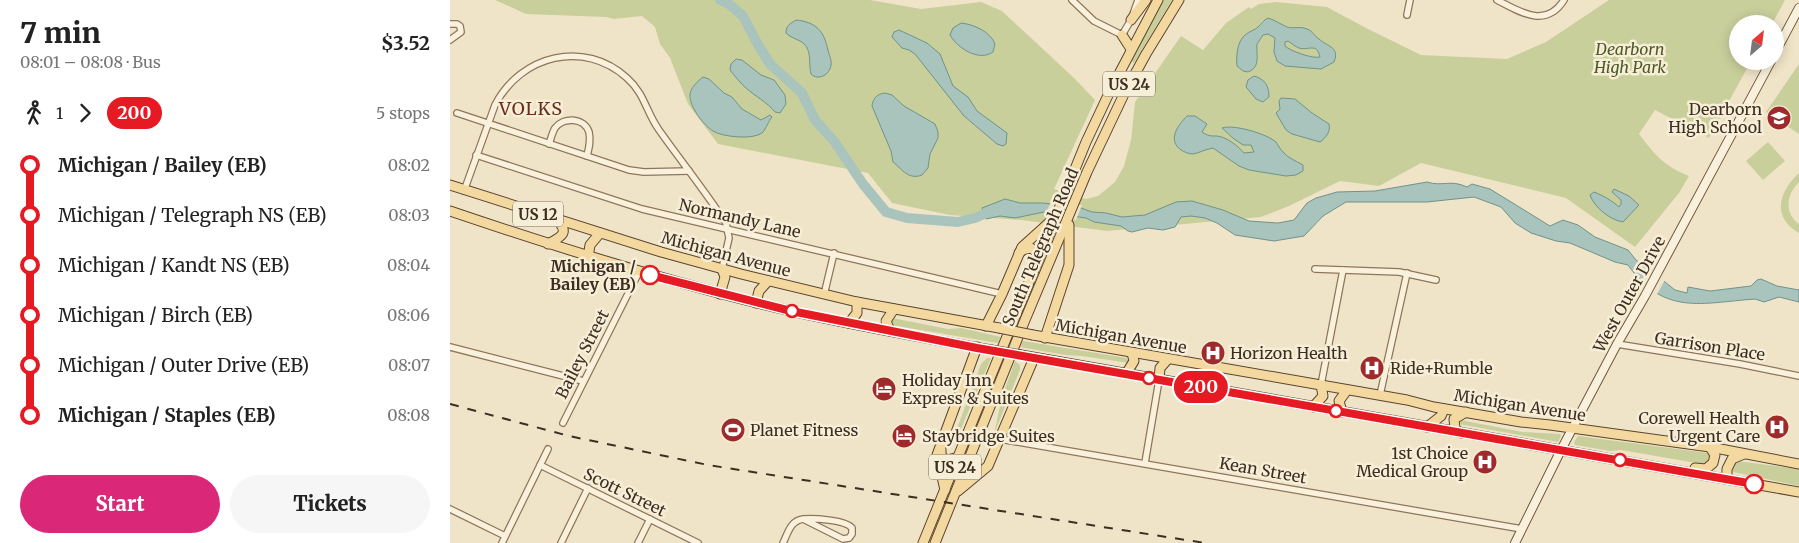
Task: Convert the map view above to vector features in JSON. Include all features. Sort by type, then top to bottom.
[{"type":"main road","points":[[1131,20],[1146,0]]},
{"type":"main road","name":"South Telegraph Road","points":[[924,543],[1086,142],[1131,49],[1158,0]]},
{"type":"main road","name":"South Telegraph Road","points":[[936,543],[1025,320],[1075,201],[1124,92],[1179,0]]},
{"type":"main road","points":[[1784,36],[1799,8]]},
{"type":"main road","points":[[1122,35],[1131,49]]},
{"type":"main road","name":"West Outer Drive","points":[[1516,543],[1572,428],[1616,344],[1660,269],[1765,70]]},
{"type":"main road","name":"Michigan Avenue","points":[[450,185],[557,220],[722,269],[857,302],[999,328],[1032,336],[1380,395],[1444,409],[1522,422],[1550,424],[1710,447],[1799,464]]},
{"type":"main road","name":"US 12","points":[[450,211],[639,272],[756,303],[849,323],[977,348],[1799,492]]},
{"type":"main road","points":[[986,326],[1019,253],[1027,242],[1055,217]]},
{"type":"main road","points":[[1045,338],[1070,257],[1069,217]]},
{"type":"main road","points":[[548,244],[563,234],[563,229],[557,220]]},
{"type":"main road","points":[[588,257],[590,245],[600,233]]},
{"type":"main road","points":[[1019,253],[1030,248],[1037,252],[1039,257]]},
{"type":"main road","points":[[1049,265],[1055,260],[1060,260],[1065,265],[1066,274]]},
{"type":"main road","points":[[720,294],[725,277],[722,269]]},
{"type":"main road","points":[[756,303],[759,292],[768,281]]},
{"type":"main road","points":[[849,323],[857,313],[857,302]]},
{"type":"main road","points":[[890,331],[886,320],[894,309]]},
{"type":"main road","points":[[945,491],[937,459],[977,348]]},
{"type":"main road","points":[[1126,374],[1134,361],[1132,353]]},
{"type":"main road","points":[[955,496],[964,486],[986,470],[1034,358]]},
{"type":"main road","points":[[1159,380],[1160,368],[1168,359]]},
{"type":"main road","points":[[1313,407],[1323,396],[1320,385]]},
{"type":"main road","points":[[1342,412],[1339,401],[1347,390]]},
{"type":"main road","points":[[1427,427],[1441,416],[1444,409]]},
{"type":"main road","points":[[1461,433],[1455,429],[1454,419],[1466,412]]},
{"type":"main road","points":[[941,446],[940,452],[944,458],[952,460],[959,457]]},
{"type":"main road","points":[[1667,469],[1682,467],[1706,469],[1714,460],[1715,455],[1710,447]]},
{"type":"main road","points":[[1726,479],[1727,469],[1732,459],[1744,454]]},
{"type":"main road","points":[[970,458],[974,466],[978,468],[992,459]]},
{"type":"street","points":[[1072,0],[1094,20],[1122,35],[1131,20],[1138,0]]},
{"type":"street","points":[[1407,15],[1410,0]]},
{"type":"street","points":[[1498,0],[1528,15],[1543,15],[1556,9],[1564,0]]},
{"type":"street","points":[[450,24],[460,26],[461,32],[450,40]]},
{"type":"street","points":[[464,190],[488,123],[502,93],[512,81],[538,63],[568,56],[584,57],[610,66],[631,82],[645,100],[657,128],[717,208],[729,229],[729,238],[722,269]]},
{"type":"street","points":[[457,112],[634,172],[689,171]]},
{"type":"street","points":[[549,144],[554,130],[559,124],[570,120],[577,121],[584,124],[588,130],[590,142],[588,156]]},
{"type":"street","name":"Normandy Lane","points":[[476,155],[624,204],[1002,294]]},
{"type":"street","points":[[670,172],[676,165],[678,156]]},
{"type":"street","points":[[824,294],[834,253]]},
{"type":"street","points":[[1315,269],[1407,273],[1436,280]]},
{"type":"street","points":[[1320,385],[1343,270]]},
{"type":"street","name":"Bailey Street","points":[[563,423],[639,272]]},
{"type":"street","points":[[1380,395],[1407,273]]},
{"type":"street","name":"Garrison Place","points":[[1616,344],[1740,364],[1799,376]]},
{"type":"street","points":[[450,347],[583,381]]},
{"type":"street","points":[[1145,464],[1159,380]]},
{"type":"street","name":"Kean Street","points":[[1000,439],[1522,529]]},
{"type":"street","points":[[502,543],[548,449]]},
{"type":"street","name":"Scott Street","points":[[542,462],[588,488],[698,543]]},
{"type":"street","points":[[561,543],[588,488]]},
{"type":"street","points":[[450,509],[505,536]]},
{"type":"street","points":[[638,543],[650,519]]},
{"type":"street","points":[[783,543],[792,524],[803,519],[847,524],[852,528],[852,534],[849,538],[843,539],[803,519]]},
{"type":"green space","name":"Dearborn High Park","points":[[495,0],[870,0],[921,9],[981,2],[1002,11],[1095,100],[1054,189],[1086,199],[1098,196],[1115,182],[1124,166],[1131,140],[1135,102],[1181,36],[1203,50],[1226,23],[1249,7],[1251,9],[1259,4],[1276,2],[1327,7],[1421,55],[1507,59],[1546,42],[1609,0],[1785,0],[1777,15],[1729,15],[1729,70],[1746,70],[1709,138],[1655,110],[1639,134],[1661,159],[1689,176],[1679,193],[1635,247],[1566,198],[1421,163],[1379,186],[1340,181],[1289,206],[1261,217],[1107,231],[1021,220],[950,215],[892,203],[868,173],[718,144],[688,104],[670,58],[660,44],[655,27],[642,16],[614,19],[606,17],[526,14]]},
{"type":"green space","points":[[1163,0],[1172,0],[1134,63],[1130,61]]},
{"type":"green space","points":[[1799,64],[1799,134],[1766,112]]},
{"type":"green space","points":[[1768,142],[1785,161],[1763,180],[1746,161]]},
{"type":"green space","points":[[1799,173],[1799,182],[1791,192],[1788,204],[1791,215],[1799,224],[1799,233],[1790,227],[1784,219],[1781,212],[1781,204],[1787,188]]},
{"type":"green space","points":[[889,319],[948,329],[961,328],[1001,337],[998,343],[891,325]]},
{"type":"green space","points":[[1023,341],[1127,358],[1129,363],[1020,347]]},
{"type":"green space","points":[[987,358],[991,358],[960,431],[956,431],[981,364]]},
{"type":"green space","points":[[1015,361],[1020,365],[1020,370],[994,434],[1002,397]]},
{"type":"green space","points":[[1460,420],[1523,432],[1560,434],[1561,436],[1558,442],[1459,424]]},
{"type":"green space","points":[[1578,436],[1708,453],[1712,457],[1707,464],[1702,464],[1621,450],[1610,451],[1575,445],[1574,442]]},
{"type":"green space","points":[[1737,461],[1799,469],[1799,486],[1733,472],[1730,469],[1732,464]]},
{"type":"water","points":[[1268,18],[1287,27],[1302,28],[1312,32],[1334,50],[1334,62],[1321,69],[1285,66],[1277,61],[1274,52],[1275,38],[1268,34],[1263,35],[1257,44],[1255,67],[1248,72],[1243,71],[1237,66],[1240,41],[1248,32],[1258,27]],"holes":[[[1288,41],[1302,49],[1314,48],[1319,52],[1320,57],[1307,56],[1292,50],[1285,46],[1285,42]]]},
{"type":"water","points":[[796,20],[814,25],[824,38],[831,63],[830,69],[823,76],[817,77],[811,74],[807,47],[786,33],[788,26]]},
{"type":"water","points":[[961,23],[971,25],[986,32],[995,44],[993,52],[987,55],[975,54],[958,45],[950,35],[953,28]]},
{"type":"water","points":[[899,30],[927,43],[940,54],[953,86],[968,97],[977,111],[1007,133],[1006,144],[1003,146],[997,144],[964,116],[915,54],[902,48],[892,37],[894,32]]},
{"type":"water","points":[[736,59],[742,60],[761,75],[774,80],[785,95],[786,104],[780,113],[775,112],[746,88],[730,70],[731,64]]},
{"type":"water","points":[[1254,76],[1264,81],[1267,86],[1269,97],[1263,102],[1256,99],[1246,87],[1248,80]]},
{"type":"water","points":[[703,77],[709,79],[724,93],[732,97],[742,109],[761,120],[770,115],[772,117],[763,132],[758,135],[738,137],[723,135],[709,128],[698,115],[690,100],[691,90]]},
{"type":"water","points":[[885,93],[892,95],[904,106],[935,124],[938,138],[930,154],[928,168],[922,175],[909,175],[893,162],[891,151],[872,106],[876,97]]},
{"type":"water","points":[[1281,98],[1295,99],[1329,124],[1329,132],[1320,142],[1292,134],[1286,130],[1276,113],[1280,109],[1279,101]]},
{"type":"water","points":[[1187,116],[1195,116],[1207,124],[1202,132],[1228,140],[1244,153],[1254,152],[1251,145],[1243,145],[1222,128],[1234,127],[1250,130],[1272,139],[1287,156],[1303,165],[1303,171],[1296,175],[1286,176],[1249,170],[1239,166],[1213,148],[1193,154],[1181,150],[1177,146],[1174,137],[1177,128]]},
{"type":"water","points":[[1427,182],[1438,184],[1451,183],[1467,187],[1472,184],[1490,189],[1550,226],[1563,220],[1578,225],[1595,237],[1628,250],[1636,260],[1675,290],[1687,293],[1688,287],[1710,291],[1751,286],[1761,279],[1777,286],[1799,290],[1799,302],[1779,297],[1764,302],[1755,299],[1717,303],[1685,303],[1670,299],[1655,292],[1628,265],[1615,262],[1570,243],[1556,241],[1531,233],[1515,223],[1501,207],[1474,197],[1427,202],[1346,202],[1323,216],[1304,236],[1274,241],[1235,235],[1217,223],[1205,218],[1191,216],[1181,217],[1175,227],[1163,230],[1148,228],[1132,232],[1121,226],[1094,222],[1086,218],[1044,212],[1015,218],[1000,216],[986,219],[982,208],[1005,199],[1020,203],[1043,203],[1081,208],[1092,212],[1122,217],[1145,215],[1176,202],[1192,201],[1223,210],[1249,221],[1278,223],[1294,220],[1307,203],[1316,198],[1337,192],[1375,191]]},
{"type":"water","points":[[1614,189],[1629,196],[1639,205],[1623,222],[1613,219],[1603,212],[1590,195],[1594,192],[1607,198],[1619,207],[1621,200],[1612,192]]},
{"type":"pier","points":[[1051,202],[1082,205],[1076,220],[1045,215]]},
{"type":"pier","points":[[1649,267],[1665,280],[1656,296],[1640,284]]},
{"type":"waterway","points":[[720,0],[729,4],[743,16],[770,64],[802,93],[815,120],[834,141],[863,184],[886,212],[907,218],[958,222],[975,218],[995,209]]},
{"type":"railway","points":[[450,404],[569,436],[708,465],[1205,543]]},
{"type":"bus line","name":"200","points":[[650,275],[791,311],[977,348],[1754,484]]},
{"type":"place","name":"Dearborn High School","points":[[1779,118]]},
{"type":"place","name":"Michigan / Bailey (EB)","points":[[650,275]]},
{"type":"place","name":"Horizon Health","points":[[1213,353]]},
{"type":"place","name":"Ride+Rumble","points":[[1372,368]]},
{"type":"place","name":"Holiday Inn Express & Suites","points":[[884,389]]},
{"type":"place","name":"Corewell Health Urgent Care","points":[[1777,427]]},
{"type":"place","name":"Planet Fitness","points":[[733,430]]},
{"type":"place","name":"Staybridge Suites","points":[[904,436]]},
{"type":"place","name":"1st Choice Medical Group","points":[[1485,462]]},
{"type":"district","name":"VOLKS","points":[[531,108]]}]
